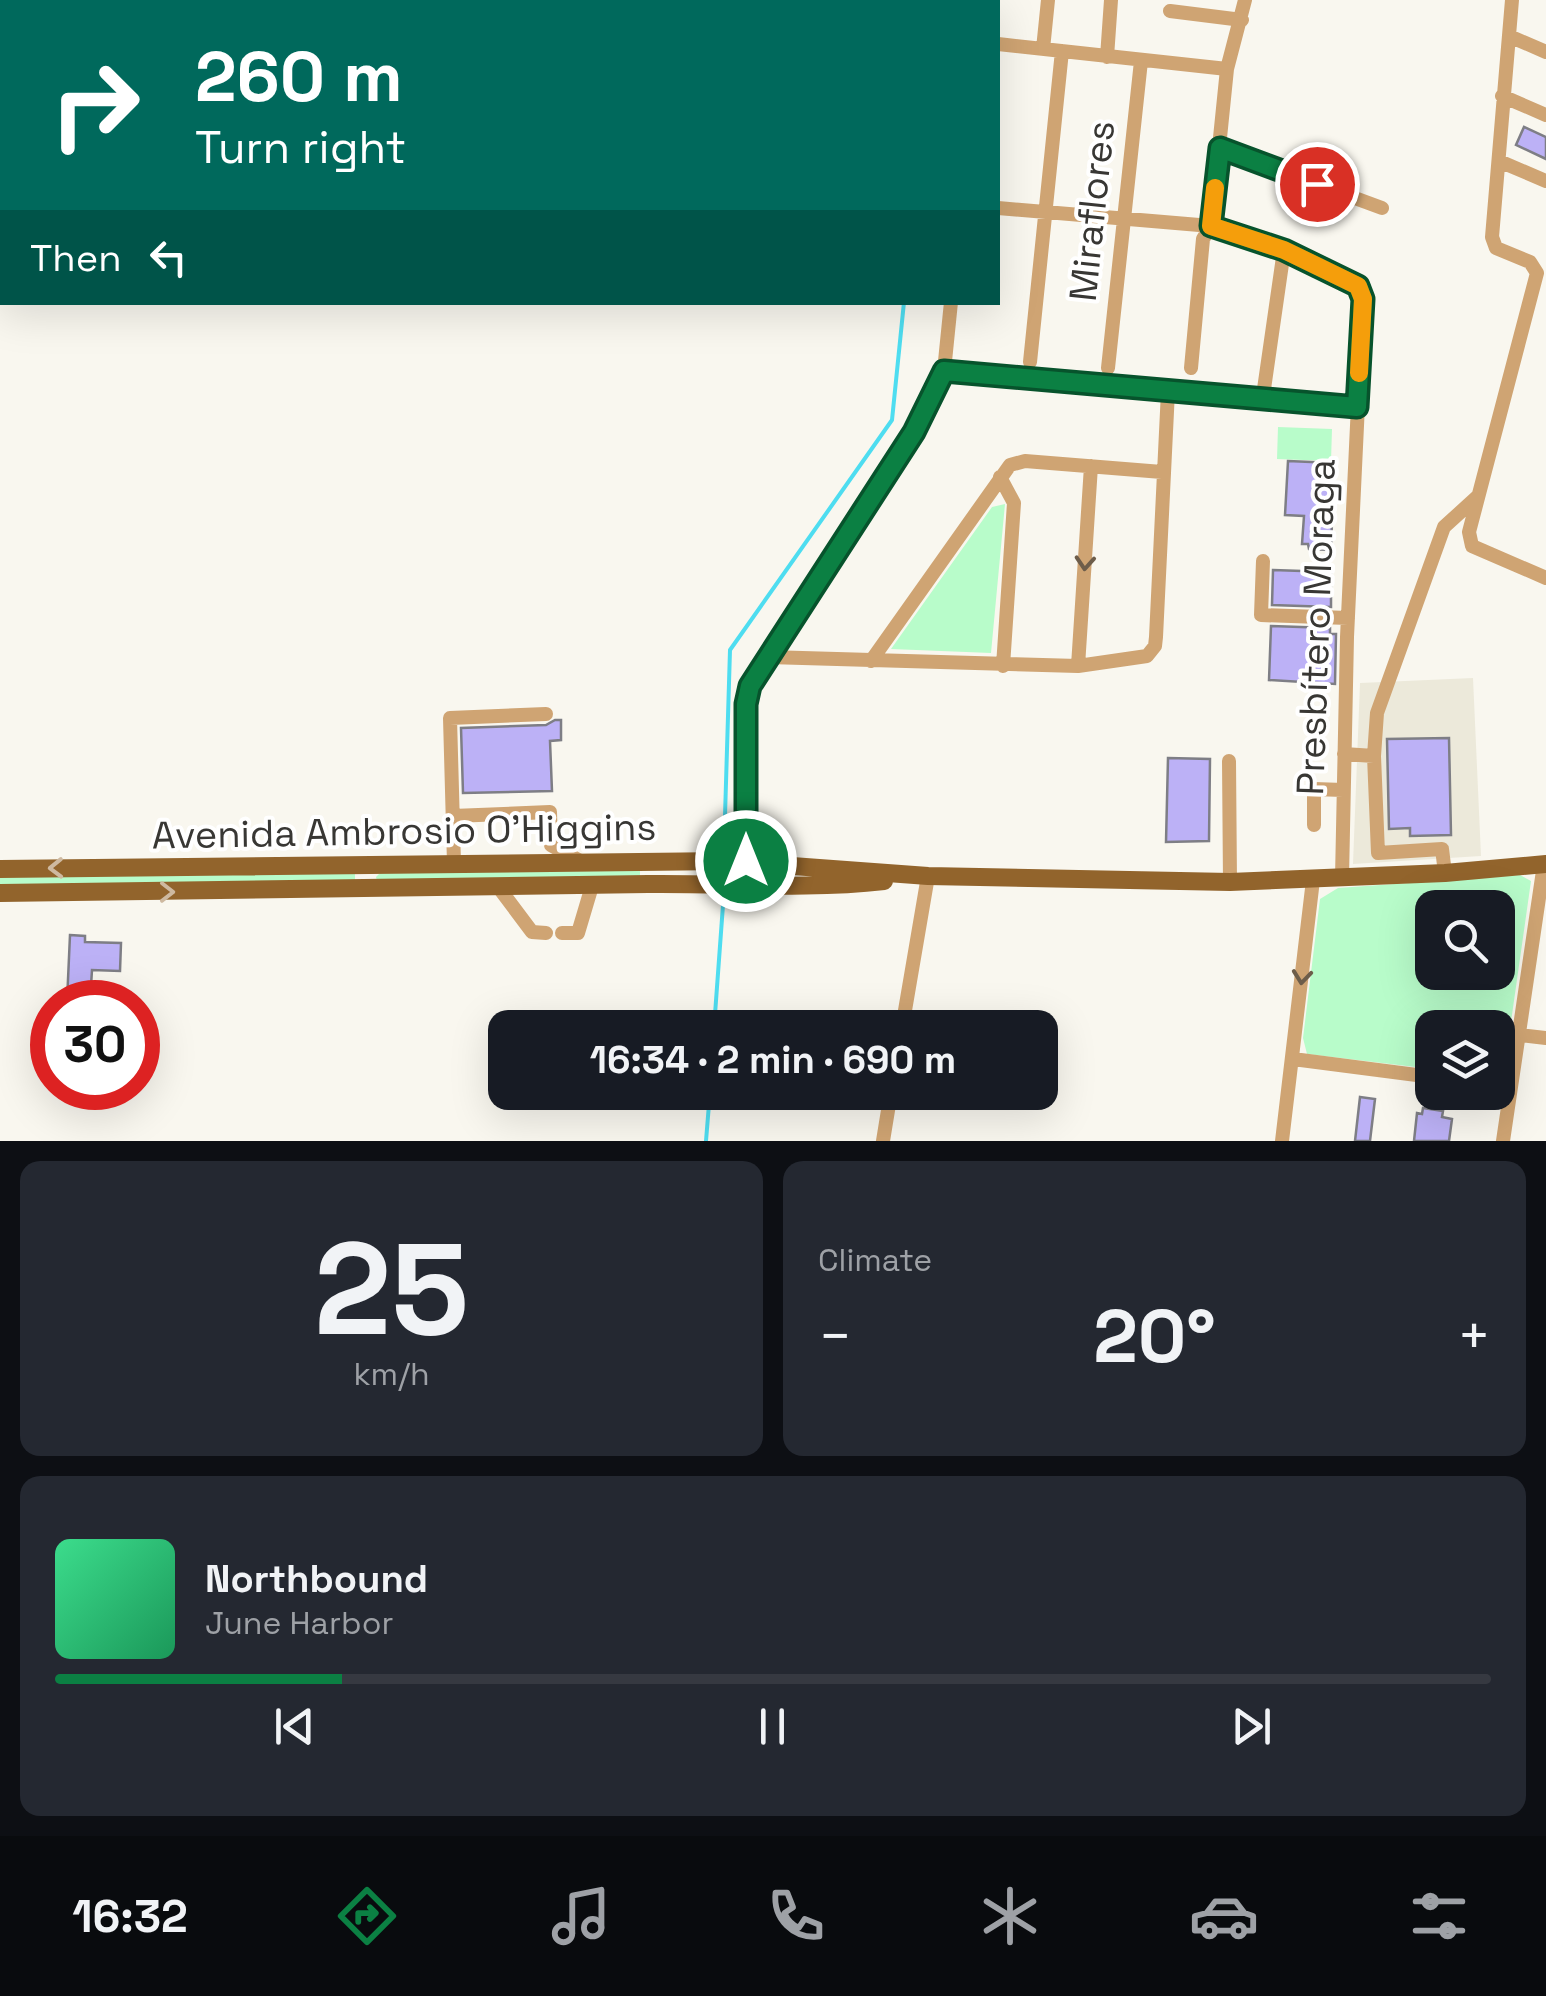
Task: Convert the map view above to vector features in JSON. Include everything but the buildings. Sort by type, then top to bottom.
[{"type":"main road","name":"Avenida Ambrosio O'Higgins","points":[[0,868],[746,861],[928,876],[1230,882],[1445,873],[1545,864]]},
{"type":"main road","points":[[366,891],[360,878],[368,864]]},
{"type":"main road","points":[[120,867],[128,877],[121,892]]},
{"type":"main road","name":"Avenida Ambrosio O'Higgins","points":[[0,894],[850,885],[928,876]]},
{"type":"street","points":[[1043,49],[1048,0]]},
{"type":"street","points":[[1108,56],[1111,0]]},
{"type":"street","points":[[1191,368],[1204,240],[1211,226],[1226,69],[1246,0]]},
{"type":"street","points":[[1512,0],[1492,238],[1496,248],[1530,262],[1537,273],[1470,532],[1472,546],[1546,578]]},
{"type":"street","points":[[1170,11],[1242,20]]},
{"type":"street","points":[[1509,36],[1546,52]]},
{"type":"street","points":[[1000,44],[1226,69]]},
{"type":"street","points":[[1030,362],[1062,51]]},
{"type":"street","name":"Miraflores","points":[[1108,368],[1141,61]]},
{"type":"street","points":[[1502,96],[1546,115]]},
{"type":"street","points":[[1220,148],[1382,208]]},
{"type":"street","points":[[1499,160],[1546,180]]},
{"type":"street","name":"Presbítero Moraga","points":[[1000,208],[1211,226],[1284,250],[1358,286],[1363,299],[1348,618],[1342,878]]},
{"type":"street","points":[[1264,389],[1284,250]]},
{"type":"street","points":[[743,884],[750,873],[746,861],[747,695],[904,449],[944,371],[951,305]]},
{"type":"street","points":[[944,371],[1357,407]]},
{"type":"street","points":[[768,657],[1078,666],[1147,656],[1155,646],[1168,391]]},
{"type":"street","points":[[871,661],[1010,465],[1020,461],[1162,472]]},
{"type":"street","points":[[1078,666],[1091,466]]},
{"type":"street","points":[[1000,477],[1014,503],[1003,666]]},
{"type":"street","points":[[1445,873],[1442,850],[1378,852],[1374,756],[1377,713],[1444,527],[1478,496]]},
{"type":"street","points":[[1263,561],[1261,615],[1348,618]]},
{"type":"street","points":[[454,863],[450,718],[546,714]]},
{"type":"street","points":[[1344,754],[1374,756]]},
{"type":"street","points":[[1230,761],[1230,882]]},
{"type":"street","points":[[1314,826],[1314,789],[1343,790]]},
{"type":"street","points":[[453,816],[550,812],[550,844],[581,861]]},
{"type":"street","points":[[1515,1050],[1545,864]]},
{"type":"street","points":[[905,1010],[928,876]]},
{"type":"street","points":[[1282,1141],[1312,880]]},
{"type":"street","points":[[499,888],[532,932],[578,933],[592,886]]},
{"type":"street","points":[[1520,1034],[1546,1038]]},
{"type":"street","points":[[1293,1059],[1415,1075]]},
{"type":"street","points":[[883,1141],[888,1110]]},
{"type":"street","points":[[1503,1141],[1504,1110]]},
{"type":"shaded area","points":[[1473,678],[1481,856],[1353,864],[1360,683]]},
{"type":"green space","points":[[1278,427],[1332,429],[1331,461],[1277,459]]},
{"type":"green space","points":[[1005,504],[991,653],[891,649],[992,507]]},
{"type":"green space","points":[[355,868],[355,882],[0,885],[0,875]]},
{"type":"green space","points":[[640,870],[640,878],[377,881],[376,877],[380,873]]},
{"type":"green space","points":[[1520,875],[1531,881],[1513,1010],[1415,1010],[1415,1067],[1307,1054],[1303,1038],[1320,899],[1338,888]]},
{"type":"waterway","points":[[724,849],[730,650],[892,420],[904,305]]},
{"type":"waterway","points":[[715,1010],[723,905]]},
{"type":"waterway","points":[[706,1141],[709,1110]]},
{"type":"slow traffic","points":[[1215,188],[1211,226],[1284,250],[1358,286],[1363,299],[1359,373]]},
{"type":"route","points":[[746,861],[746,704],[750,686],[914,432],[944,371],[1357,407],[1363,299],[1358,286],[1284,250],[1211,226],[1220,148],[1317,184]]}]
